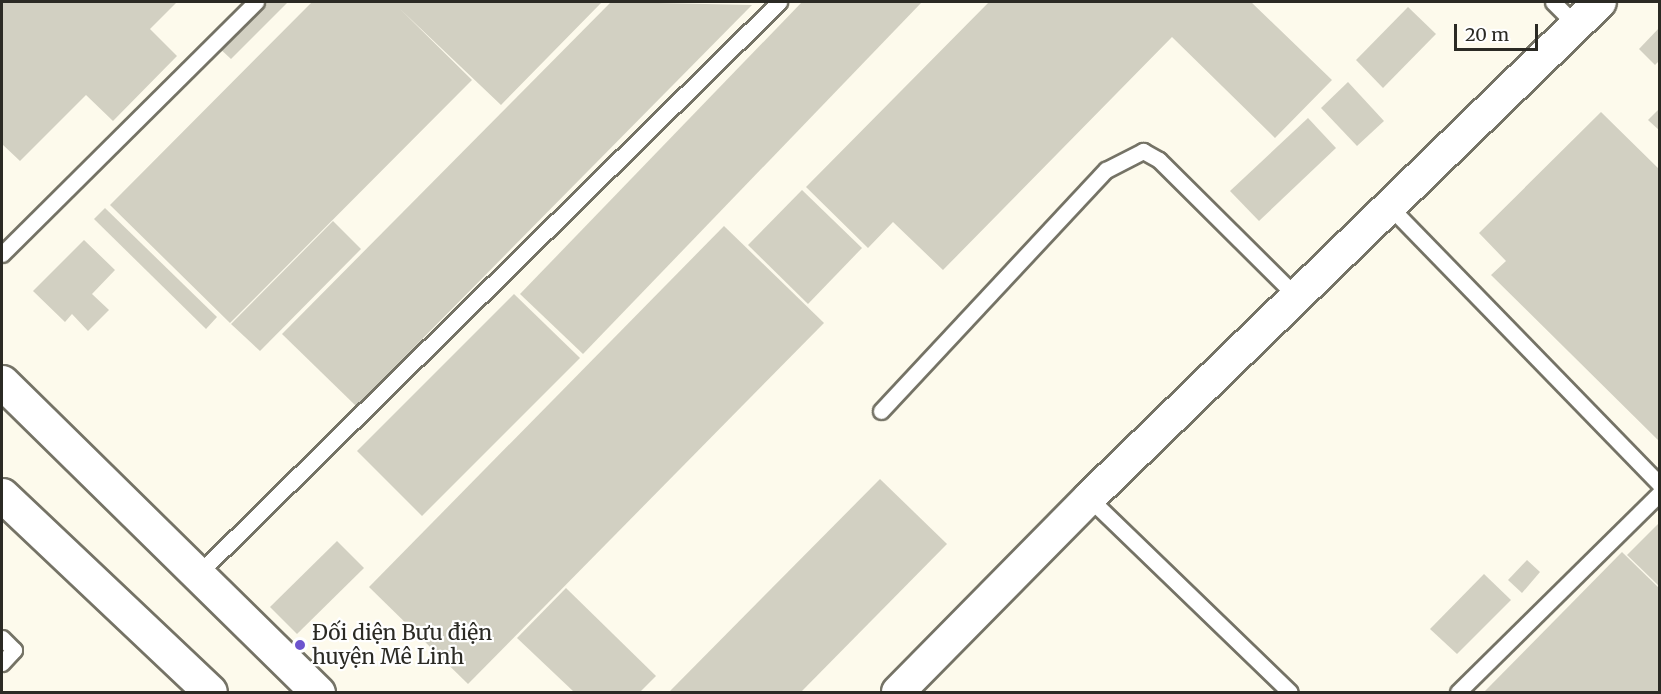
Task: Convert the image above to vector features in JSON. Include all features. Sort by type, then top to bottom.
[{"type":"street","points":[[898,693],[1089,498],[1391,208],[1600,2]]},
{"type":"street","points":[[2,382],[318,693]]},
{"type":"street","points":[[2,495],[210,693]]},
{"type":"lane","points":[[2,254],[256,2]]},
{"type":"lane","points":[[197,574],[779,2]]},
{"type":"lane","points":[[1554,2],[1576,25]]},
{"type":"lane","points":[[880,411],[1106,170],[1143,151],[1159,160],[1297,297]]},
{"type":"lane","points":[[1391,208],[1659,485]]},
{"type":"lane","points":[[1458,693],[1659,493]]},
{"type":"lane","points":[[1089,498],[1290,693]]},
{"type":"lane","points":[[2,638],[14,650],[2,663]]},
{"type":"building","points":[[2,2],[177,2],[150,29],[177,56],[113,121],[86,95],[20,161],[2,144]]},
{"type":"building","points":[[261,2],[288,2],[231,59],[217,46]]},
{"type":"building","points":[[312,2],[602,2],[501,105],[399,8],[472,80],[230,323],[110,205]]},
{"type":"building","points":[[611,2],[752,5],[356,406],[282,334]]},
{"type":"building","points":[[802,2],[922,2],[583,354],[520,294]]},
{"type":"building","points":[[989,2],[1251,2],[1332,80],[1275,138],[1172,37],[943,270],[893,222],[868,248],[806,187]]},
{"type":"building","points":[[1408,7],[1436,34],[1383,88],[1356,60]]},
{"type":"building","points":[[1660,27],[1660,60],[1655,65],[1639,49]]},
{"type":"building","points":[[1348,82],[1384,121],[1357,146],[1321,108]]},
{"type":"building","points":[[1660,108],[1660,131],[1648,120]]},
{"type":"building","points":[[1601,112],[1660,170],[1660,442],[1491,275],[1506,261],[1479,233]]},
{"type":"building","points":[[1308,118],[1336,148],[1259,221],[1230,191]]},
{"type":"building","points":[[802,190],[862,248],[808,304],[748,245]]},
{"type":"building","points":[[105,208],[217,317],[206,329],[94,219]]},
{"type":"building","points":[[333,221],[361,249],[260,351],[231,324]]},
{"type":"building","points":[[724,226],[824,323],[468,684],[369,587]]},
{"type":"building","points":[[84,240],[115,270],[92,294],[109,310],[88,331],[72,314],[65,322],[33,291]]},
{"type":"building","points":[[514,294],[580,358],[422,516],[357,451]]},
{"type":"building","points":[[880,479],[947,544],[801,692],[669,692]]},
{"type":"building","points":[[1660,522],[1660,587],[1627,555]]},
{"type":"building","points":[[337,541],[364,568],[297,634],[270,607]]},
{"type":"building","points":[[1622,552],[1660,589],[1660,692],[1484,692]]},
{"type":"building","points":[[1527,560],[1540,572],[1522,593],[1508,580]]},
{"type":"building","points":[[1484,574],[1511,600],[1457,654],[1430,629]]},
{"type":"building","points":[[566,588],[656,676],[640,692],[574,692],[517,638]]},
{"type":"place","name":"Đối diện Bưu điện huyện Mê Linh","points":[[300,645]]}]
